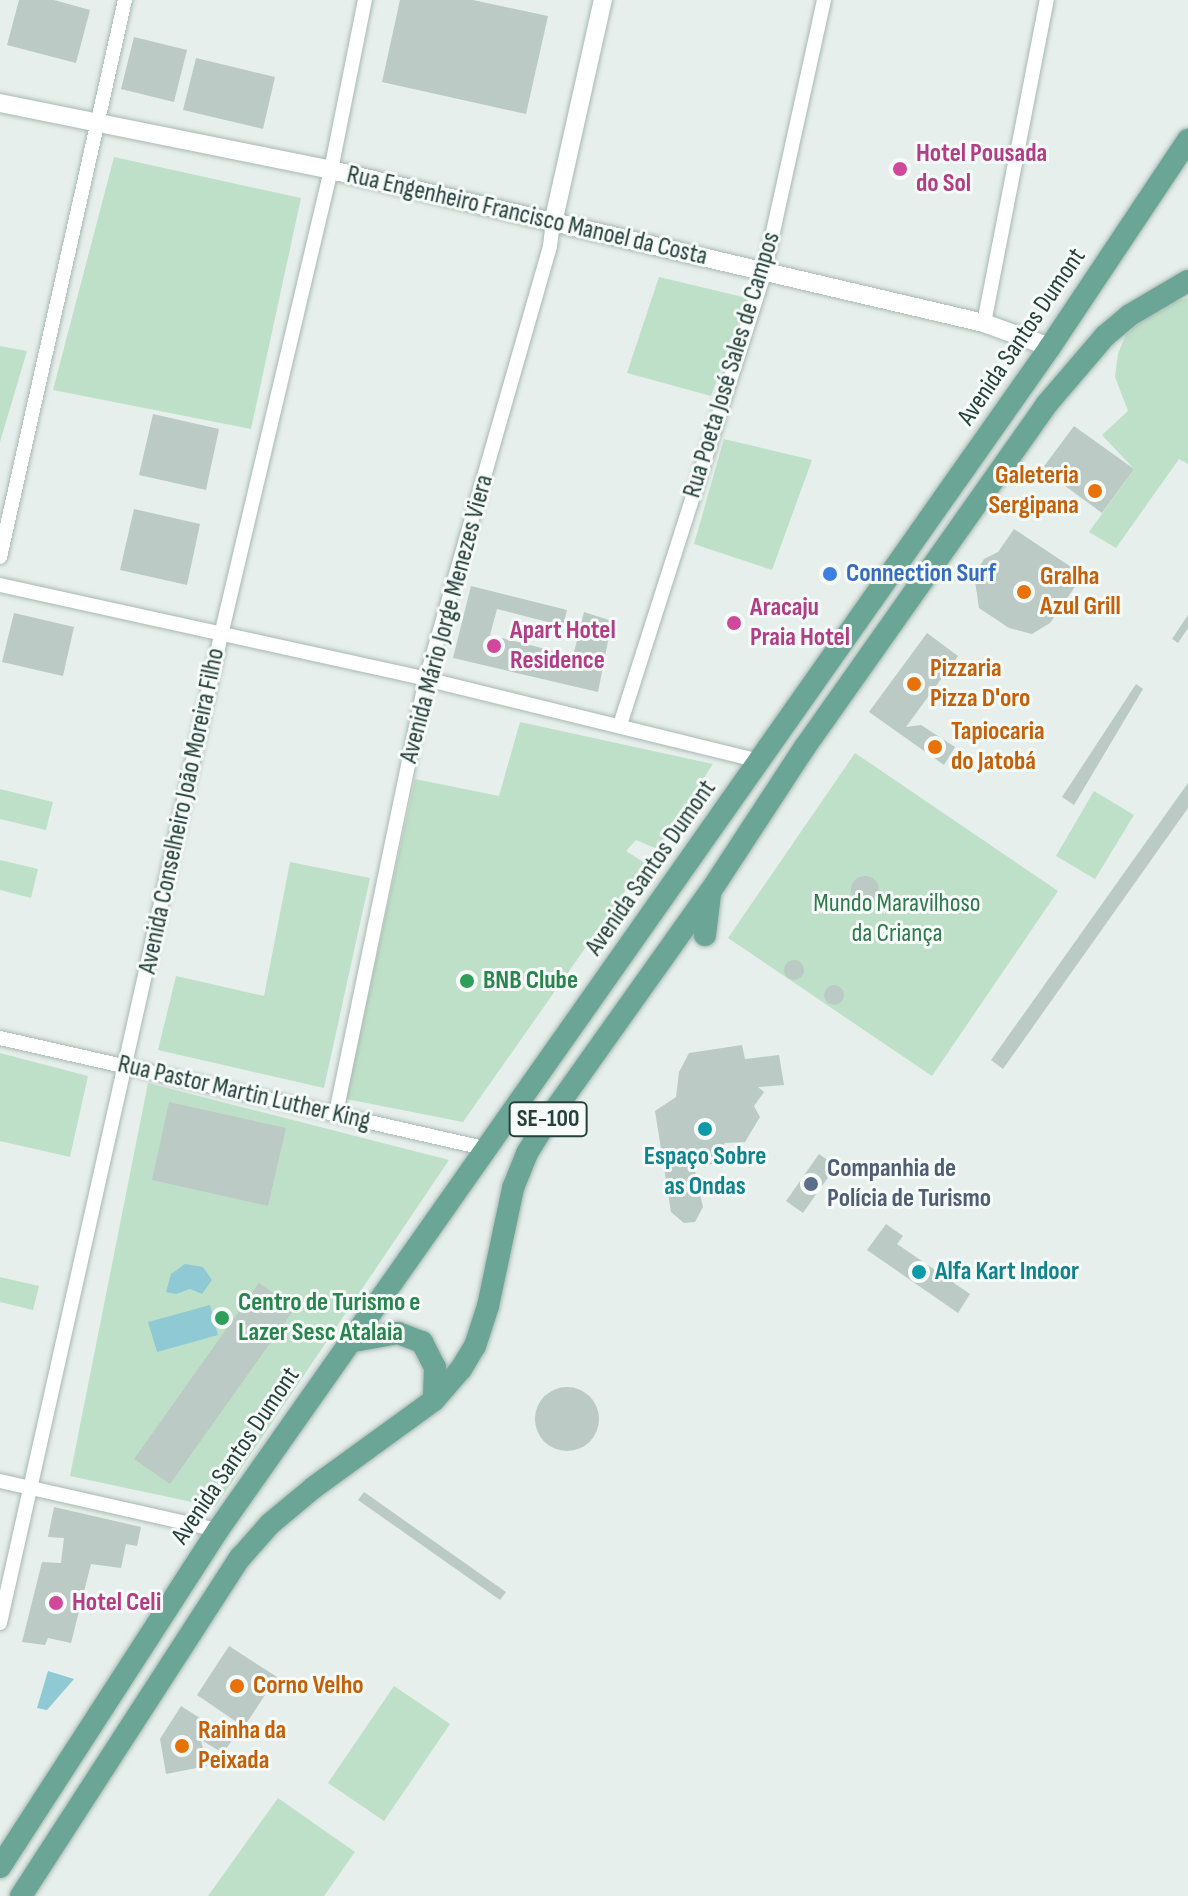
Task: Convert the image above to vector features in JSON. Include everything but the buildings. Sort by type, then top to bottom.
[{"type":"main road","name":"Avenida Santos Dumont","points":[[0,1867],[218,1530],[1050,347],[1188,140]]},
{"type":"main road","name":"SE-100","points":[[21,1896],[240,1558],[270,1524],[313,1488],[434,1400],[475,1346],[488,1306],[504,1221],[527,1153],[710,892],[805,747],[1046,405],[1105,336],[1130,315],[1188,281]]},
{"type":"main road","points":[[705,935],[710,892]]},
{"type":"main road","points":[[348,1342],[398,1333],[422,1342],[435,1367],[434,1400]]},
{"type":"street","points":[[0,557],[125,0]]},
{"type":"street","name":"Avenida Conselheiro João Moreira Filho","points":[[0,1623],[221,635],[331,170],[365,0]]},
{"type":"street","points":[[553,223],[603,0]]},
{"type":"street","name":"Rua Poeta José Sales de Campos","points":[[620,725],[764,273],[824,0]]},
{"type":"street","points":[[984,323],[1047,0]]},
{"type":"street","name":"Rua Engenheiro Francisco Manoel da Costa","points":[[0,103],[331,170],[984,323],[1050,347]]},
{"type":"street","name":"Avenida Mário Jorge Menezes Viera","points":[[336,1113],[426,679],[550,246],[553,223]]},
{"type":"street","points":[[0,585],[426,679],[761,761]]},
{"type":"street","name":"Rua Pastor Martin Luther King","points":[[0,1038],[488,1149]]},
{"type":"street","points":[[0,1481],[218,1530]]},
{"type":"green space","points":[[114,157],[301,198],[251,429],[53,390]]},
{"type":"green space","points":[[659,277],[747,298],[711,396],[627,373]]},
{"type":"green space","points":[[1188,298],[1188,464],[1179,459],[1116,548],[1089,532],[1134,469],[1102,435],[1128,411],[1115,377],[1118,354],[1126,334],[1159,306]]},
{"type":"green space","points":[[0,346],[27,351],[0,442]]},
{"type":"green space","points":[[724,439],[812,460],[772,570],[694,544]]},
{"type":"green space","name":"BNB Clube","points":[[520,722],[713,764],[657,849],[636,840],[626,851],[645,863],[463,1122],[346,1099],[415,779],[499,796]]},
{"type":"green space","name":"Mundo Maravilhoso da Criança","points":[[855,753],[1058,891],[932,1076],[728,938]]},
{"type":"green space","points":[[0,789],[53,802],[46,830],[0,819]]},
{"type":"green space","points":[[1094,791],[1134,815],[1095,879],[1056,856]]},
{"type":"green space","points":[[0,860],[38,869],[31,898],[0,890]]},
{"type":"green space","points":[[290,862],[370,878],[324,1088],[158,1050],[176,976],[264,996]]},
{"type":"green space","points":[[0,1053],[88,1076],[70,1157],[0,1141]]},
{"type":"green space","name":"Centro de Turismo e Lazer Sesc Atalaia","points":[[148,1083],[449,1160],[215,1507],[70,1476]]},
{"type":"green space","points":[[0,1277],[39,1286],[33,1310],[0,1302]]},
{"type":"green space","points":[[394,1686],[450,1724],[384,1821],[328,1783]]},
{"type":"green space","points":[[278,1798],[355,1852],[324,1896],[208,1896]]},
{"type":"water","points":[[185,1264],[203,1267],[212,1280],[202,1294],[190,1289],[176,1294],[166,1292],[171,1274]]},
{"type":"water","points":[[210,1305],[218,1335],[157,1352],[148,1322]]},
{"type":"water","points":[[48,1671],[74,1679],[47,1710],[37,1708]]},
{"type":"place","name":"Hotel Pousada do Sol","points":[[900,169]]},
{"type":"place","name":"Galeteria Sergipana","points":[[1095,491]]},
{"type":"place","name":"Connection Surf","points":[[830,574]]},
{"type":"place","name":"Gralha Azul Grill","points":[[1024,592]]},
{"type":"place","name":"Aracaju Praia Hotel","points":[[734,623]]},
{"type":"place","name":"Apart Hotel Residence","points":[[494,646]]},
{"type":"place","name":"Pizzaria Pizza D'oro","points":[[914,684]]},
{"type":"place","name":"Tapiocaria do Jatobá","points":[[935,747]]},
{"type":"place","name":"BNB Clube","points":[[467,981]]},
{"type":"place","name":"Espaço Sobre as Ondas","points":[[705,1129]]},
{"type":"place","name":"Companhia de Polícia de Turismo","points":[[811,1184]]},
{"type":"place","name":"Alfa Kart Indoor","points":[[919,1272]]},
{"type":"place","name":"Centro de Turismo e Lazer Sesc Atalaia","points":[[222,1318]]},
{"type":"place","name":"Hotel Celi","points":[[56,1603]]},
{"type":"place","name":"Corno Velho","points":[[237,1686]]},
{"type":"place","name":"Rainha da Peixada","points":[[182,1746]]}]
